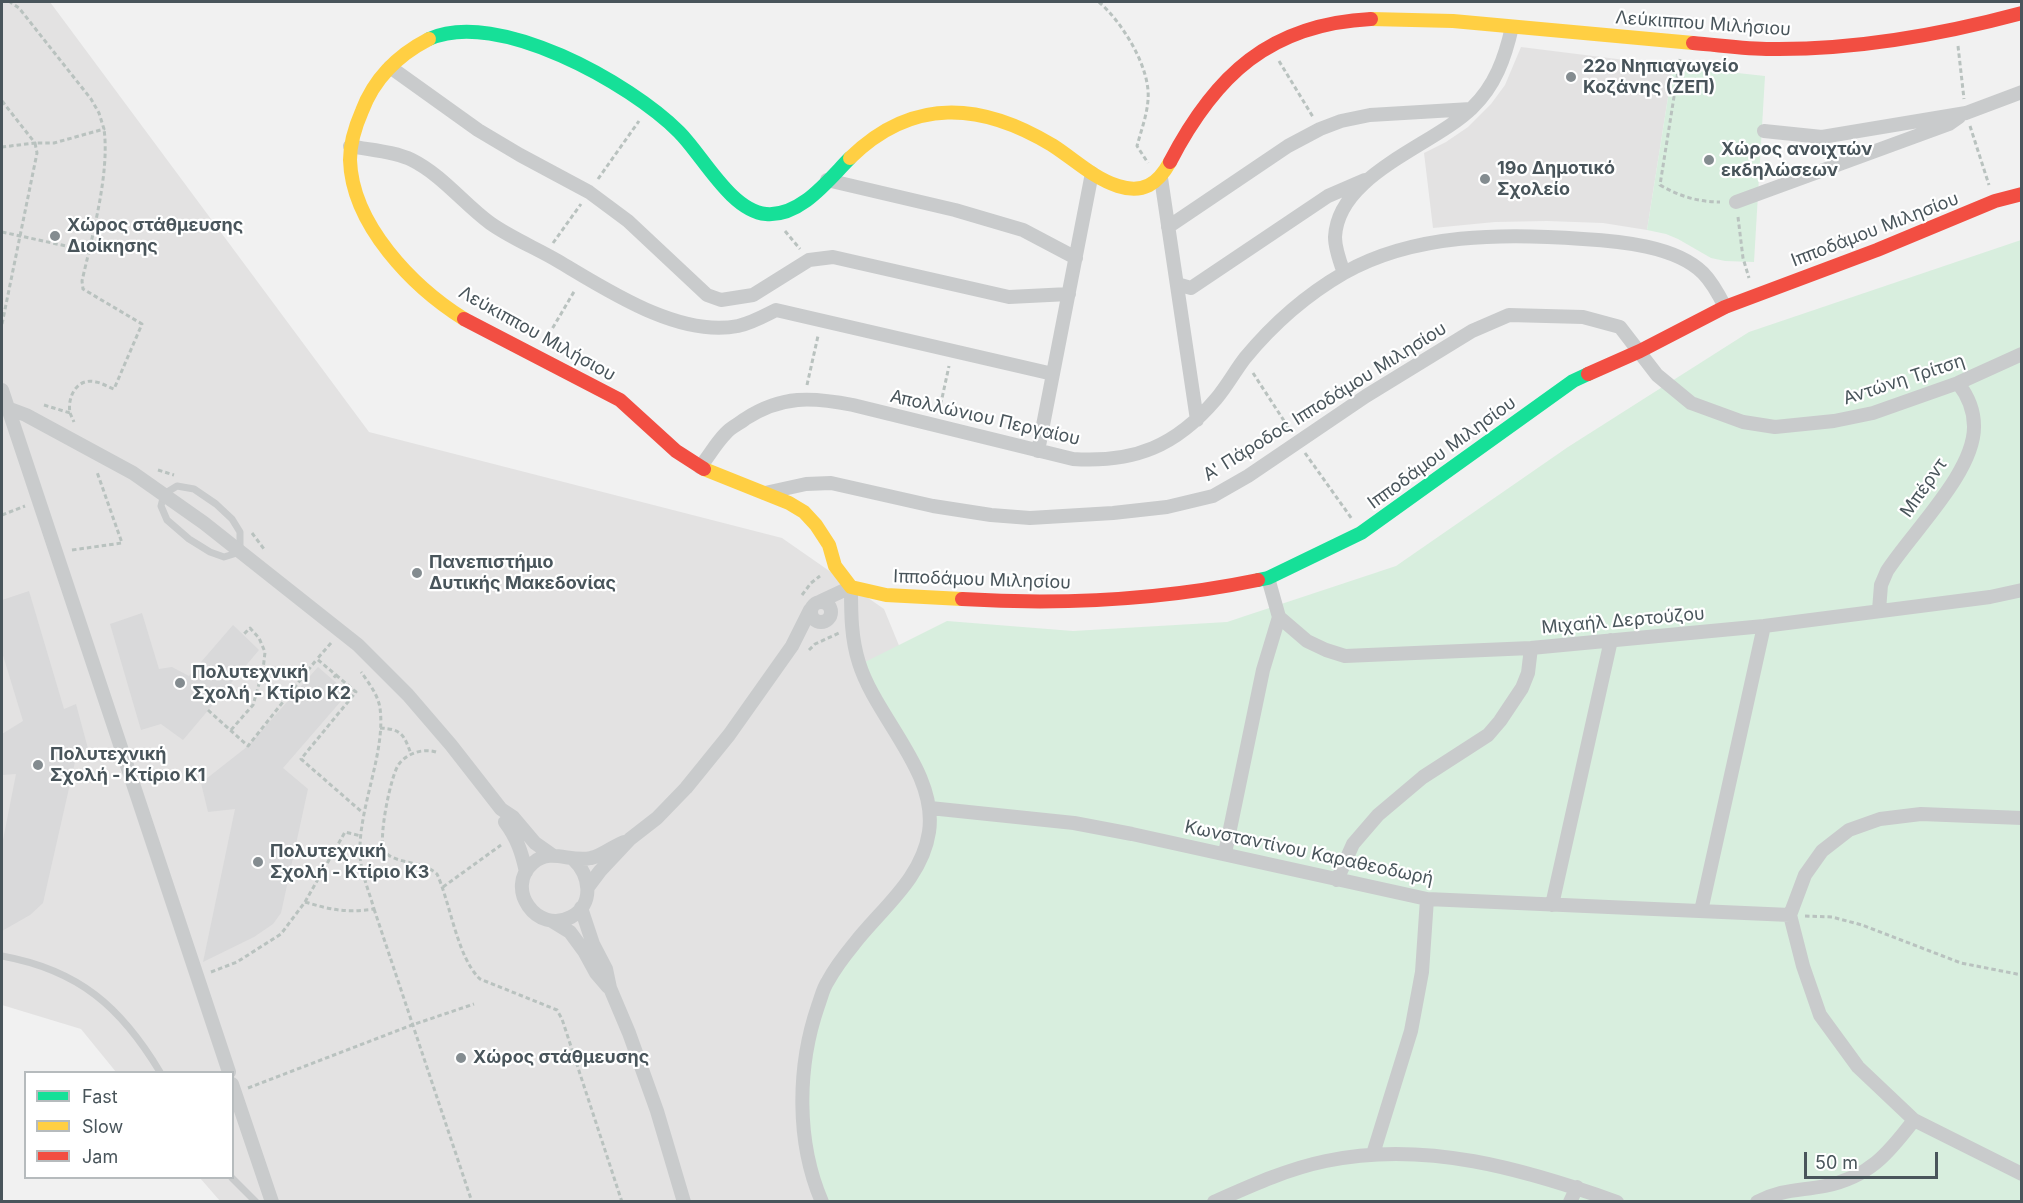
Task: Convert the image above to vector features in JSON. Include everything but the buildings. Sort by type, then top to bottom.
[{"type":"street","name":"Λεύκιππου Μιλήσιου","points":[[1161,178],[1192,121],[1238,68],[1269,45],[1297,33],[1328,24],[1365,19],[1465,22],[1769,49],[1860,44],[1956,30],[2022,13]]},
{"type":"street","points":[[1344,273],[1335,238],[1339,219],[1346,205],[1373,177],[1401,155],[1448,127],[1471,109],[1484,95],[1497,74],[1507,49],[1512,27]]},
{"type":"street","name":"Λεύκιππου Μιλήσιου","points":[[772,214],[754,212],[736,202],[675,128],[649,107],[611,82],[574,62],[498,34],[462,30],[444,33],[425,40],[376,81],[363,105],[350,146],[351,174],[361,205],[373,230],[409,276],[468,321],[620,400],[676,451],[700,467],[765,493],[804,512],[829,545],[835,566],[851,587]]},
{"type":"street","points":[[390,67],[432,99],[486,135],[589,192],[628,221],[707,295],[721,300],[753,295],[808,260],[833,257],[1009,297],[1069,294]]},
{"type":"street","points":[[1764,131],[1822,136],[1966,113],[2022,92]]},
{"type":"street","points":[[1168,227],[1288,146],[1320,129],[1370,115],[1471,109]]},
{"type":"street","points":[[772,214],[788,212],[809,197],[855,153],[877,136],[904,120],[932,115],[963,113],[993,118],[1050,145],[1110,185],[1127,189],[1143,189],[1161,178]]},
{"type":"street","points":[[1736,202],[1949,124],[1966,113]]},
{"type":"street","points":[[350,146],[411,159],[491,223],[648,311],[676,322],[701,327],[738,326],[776,310],[1053,375]]},
{"type":"street","points":[[1038,451],[1092,173]]},
{"type":"street","points":[[1177,284],[1191,288],[1328,196],[1373,177]]},
{"type":"street","points":[[1161,178],[1197,420]]},
{"type":"street","points":[[827,180],[955,210],[1023,230],[1076,258]]},
{"type":"street","name":"Ιπποδάμου Μιλησίου","points":[[851,587],[886,595],[1008,602],[1059,602],[1157,595],[1268,578],[1361,533],[1573,381],[1640,351],[1725,307],[1877,250],[1995,201],[2022,194]]},
{"type":"street","name":"Απολλώνιου Περγαίου","points":[[700,467],[727,431],[767,407],[804,398],[836,402],[1073,459],[1101,461],[1126,457],[1172,440],[1197,420],[1218,397],[1244,359],[1279,321],[1301,302],[1344,273],[1382,256],[1434,243],[1492,237],[1540,237],[1593,239],[1651,249],[1675,255],[1690,262],[1710,282],[1725,307]]},
{"type":"street","name":"Α' Πάροδος Ιπποδάμου Μιλησίου","points":[[765,493],[817,482],[831,483],[933,506],[991,515],[1030,518],[1167,507],[1213,496],[1366,396],[1472,331],[1509,315],[1583,317],[1620,327],[1640,351]]},
{"type":"street","name":"Αντώνη Τρίτση","points":[[1640,351],[1657,375],[1691,403],[1743,422],[1775,426],[1834,421],[1873,413],[1958,383],[2022,354]]},
{"type":"street","name":"Μπέρντ","points":[[1879,610],[1881,585],[1887,571],[1960,471],[1971,446],[1975,427],[1973,415],[1968,396],[1958,383]]},
{"type":"street","points":[[2,390],[5,407],[39,502],[229,1071]]},
{"type":"street","points":[[5,407],[26,415],[133,473],[240,552],[358,645],[408,695],[501,809],[513,817],[535,843],[552,855],[573,860],[592,858],[630,839]]},
{"type":"street","points":[[1225,853],[1263,670],[1279,617],[1268,578]]},
{"type":"street","points":[[588,887],[630,839],[657,818],[686,788],[729,735],[792,646],[816,606],[851,587]]},
{"type":"street","points":[[792,646],[825,620],[851,587]]},
{"type":"street","points":[[822,1202],[809,1164],[803,1114],[803,1067],[810,1028],[827,982],[855,942],[890,905],[908,881],[922,856],[929,833],[930,808],[916,767],[877,702],[859,664],[851,631],[851,587]]},
{"type":"street","name":"Μιχαήλ Δερτούζου","points":[[1279,617],[1307,641],[1326,651],[1345,656],[1531,648],[1764,626],[1990,597],[2022,590]]},
{"type":"street","points":[[816,606],[825,602],[831,609],[825,620]]},
{"type":"street","points":[[1701,911],[1764,626]]},
{"type":"street","points":[[1552,905],[1611,640]]},
{"type":"street","points":[[1337,880],[1353,844],[1378,815],[1423,777],[1488,735],[1500,721],[1522,688],[1528,673],[1531,648]]},
{"type":"street","name":"Κωνσταντίνου Καραθεοδωρή","points":[[930,808],[1074,823],[1225,853],[1427,899],[1790,915]]},
{"type":"street","points":[[501,809],[505,822],[522,852],[526,872]]},
{"type":"street","points":[[2022,818],[1922,814],[1880,819],[1849,830],[1822,851],[1805,875],[1790,915],[1803,966],[1820,1015],[1858,1067],[1914,1120],[2022,1174]]},
{"type":"street","points":[[552,855],[542,857],[533,863],[522,882],[525,904],[532,913],[542,919],[563,920],[573,916],[587,898],[586,876],[573,860]]},
{"type":"street","points":[[1373,1154],[1411,1031],[1422,972],[1427,899]]},
{"type":"street","points":[[581,908],[593,944],[606,969],[610,988],[657,1111],[684,1202]]},
{"type":"street","points":[[552,921],[570,932],[596,973],[610,988]]},
{"type":"street","points":[[234,1088],[272,1202]]},
{"type":"street","points":[[1757,1202],[1768,1196],[1796,1188],[1823,1186],[1847,1180],[1872,1166],[1890,1152],[1914,1120]]},
{"type":"street","points":[[1214,1202],[1267,1179],[1315,1164],[1373,1154],[1435,1156],[1494,1164],[1532,1173],[1617,1202]]},
{"type":"street","points":[[1570,1202],[1577,1187]]},
{"type":"lane","points":[[177,486],[194,489],[216,504],[232,519],[240,532],[240,552],[224,557],[210,552],[189,538],[167,520],[161,506],[164,494],[177,486]]},
{"type":"lane","points":[[2,956],[59,972],[106,1001],[146,1048],[159,1071]]},
{"type":"lane","points":[[233,1179],[256,1202]]},
{"type":"path","points":[[10,2],[20,8],[92,99],[104,129],[105,165],[82,281],[83,289],[142,324],[114,389],[94,381],[82,383],[73,390],[68,404],[70,413],[39,404]]},
{"type":"path","points":[[1099,2],[1128,37],[1147,80],[1148,100],[1137,146],[1142,157],[1161,178]]},
{"type":"path","points":[[1682,42],[1660,185],[1676,195],[1704,202],[1736,202],[1743,258]]},
{"type":"path","points":[[1269,45],[1320,129]]},
{"type":"path","points":[[2,101],[35,143],[37,153],[2,324]]},
{"type":"path","points":[[546,254],[649,107]]},
{"type":"path","points":[[2,147],[54,142],[104,129]]},
{"type":"path","points":[[772,214],[808,260]]},
{"type":"path","points":[[2,232],[89,251]]},
{"type":"path","points":[[537,356],[583,276]]},
{"type":"path","points":[[804,398],[821,321]]},
{"type":"path","points":[[936,425],[952,351]]},
{"type":"path","points":[[55,552],[122,543],[95,467]]},
{"type":"path","points":[[2,515],[39,502]]},
{"type":"path","points":[[800,599],[811,583],[835,566]]},
{"type":"path","points":[[231,730],[253,705],[263,670],[265,652],[259,638],[250,628],[243,635]]},
{"type":"path","points":[[208,710],[248,747],[331,643],[323,636]]},
{"type":"path","points":[[317,659],[356,692],[300,759],[364,814]]},
{"type":"path","points":[[357,667],[372,687],[380,706],[380,728],[364,814],[360,856],[374,909],[472,1202]]},
{"type":"path","points":[[332,680],[336,675]]},
{"type":"path","points":[[380,728],[396,729],[404,736],[411,754]]},
{"type":"path","points":[[440,755],[434,750],[423,750],[411,754],[399,763],[394,774],[382,834],[383,849],[391,858],[417,863],[431,868],[437,874],[471,970],[480,979],[557,1010],[562,1019],[622,1202]]},
{"type":"path","points":[[197,976],[225,968],[281,934],[304,902],[345,831],[361,836]]},
{"type":"path","points":[[443,887],[514,835]]},
{"type":"path","points":[[304,902],[350,912],[374,909]]},
{"type":"path","points":[[1790,915],[1832,917],[1862,925],[1961,963],[2022,975]]},
{"type":"path","points":[[234,1088],[474,1004]]},
{"type":"shaded area","name":"Πανεπιστήμιο Δυτικής Μακεδονίας","points":[[2,2],[50,2],[369,432],[782,538],[884,609],[983,850],[887,1201],[220,1201],[201,1179],[234,1179],[234,1071],[115,1071],[81,1029],[2,1005]]},
{"type":"shaded area","points":[[1521,47],[1673,66],[1647,230],[1603,223],[1547,221],[1495,222],[1433,228],[1424,153],[1468,127],[1491,104],[1505,85]]},
{"type":"green space","points":[[1673,66],[1765,76],[1754,262],[1711,258],[1678,239],[1647,230]]},
{"type":"green space","points":[[2021,240],[2021,1201],[822,1202],[809,1164],[803,1067],[827,982],[923,856],[930,808],[859,665],[947,621],[1073,631],[1227,622],[1396,566],[1568,447],[1749,332]]},
{"type":"traffic: fast","points":[[429,39],[457,32],[490,34],[525,42],[596,73],[629,92],[679,132],[729,193],[753,211],[766,214],[779,213],[802,203],[823,186],[850,158]]},
{"type":"traffic: fast","points":[[1258,580],[1268,578],[1361,533],[1573,381],[1588,374]]},
{"type":"traffic: slow","points":[[1371,19],[1453,21],[1693,43]]},
{"type":"traffic: slow","points":[[429,39],[397,60],[373,88],[355,129],[350,160],[353,184],[361,208],[389,252],[425,290],[464,319]]},
{"type":"traffic: slow","points":[[850,158],[874,138],[898,124],[922,116],[948,112],[973,114],[999,120],[1025,131],[1052,145],[1100,178],[1118,186],[1135,189],[1149,185],[1160,176],[1170,162]]},
{"type":"traffic: slow","points":[[704,469],[789,503],[804,512],[829,545],[835,566],[851,587],[886,595],[962,599]]},
{"type":"traffic: jam","points":[[1693,43],[1761,49],[1835,47],[1898,40],[2022,13]]},
{"type":"traffic: jam","points":[[1170,162],[1187,131],[1206,104],[1227,80],[1250,60],[1275,44],[1303,31],[1335,23],[1371,19]]},
{"type":"traffic: jam","points":[[1588,374],[1640,351],[1725,307],[1877,250],[1995,201],[2022,194]]},
{"type":"traffic: jam","points":[[464,319],[620,400],[676,451],[704,469]]},
{"type":"traffic: jam","points":[[962,599],[999,601],[1110,599],[1185,592],[1258,580]]},
{"type":"place","name":"22ο Νηπιαγωγείο Κοζάνης (ΖΕΠ)","points":[[1571,77]]},
{"type":"place","name":"Χώρος ανοιχτών εκδηλώσεων","points":[[1709,160]]},
{"type":"place","name":"19ο Δημοτικό Σχολείο","points":[[1485,179]]},
{"type":"place","name":"Χώρος στάθμευσης Διοίκησης","points":[[55,236]]},
{"type":"place","name":"Πανεπιστήμιο Δυτικής Μακεδονίας","points":[[417,573]]},
{"type":"place","name":"Πολυτεχνική Σχολή - Κτίριο Κ2","points":[[180,683]]},
{"type":"place","name":"Πολυτεχνική Σχολή - Κτίριο Κ1","points":[[38,765]]},
{"type":"place","name":"Πολυτεχνική Σχολή - Κτίριο Κ3","points":[[258,862]]},
{"type":"place","name":"Χώρος στάθμευσης","points":[[461,1058]]}]
